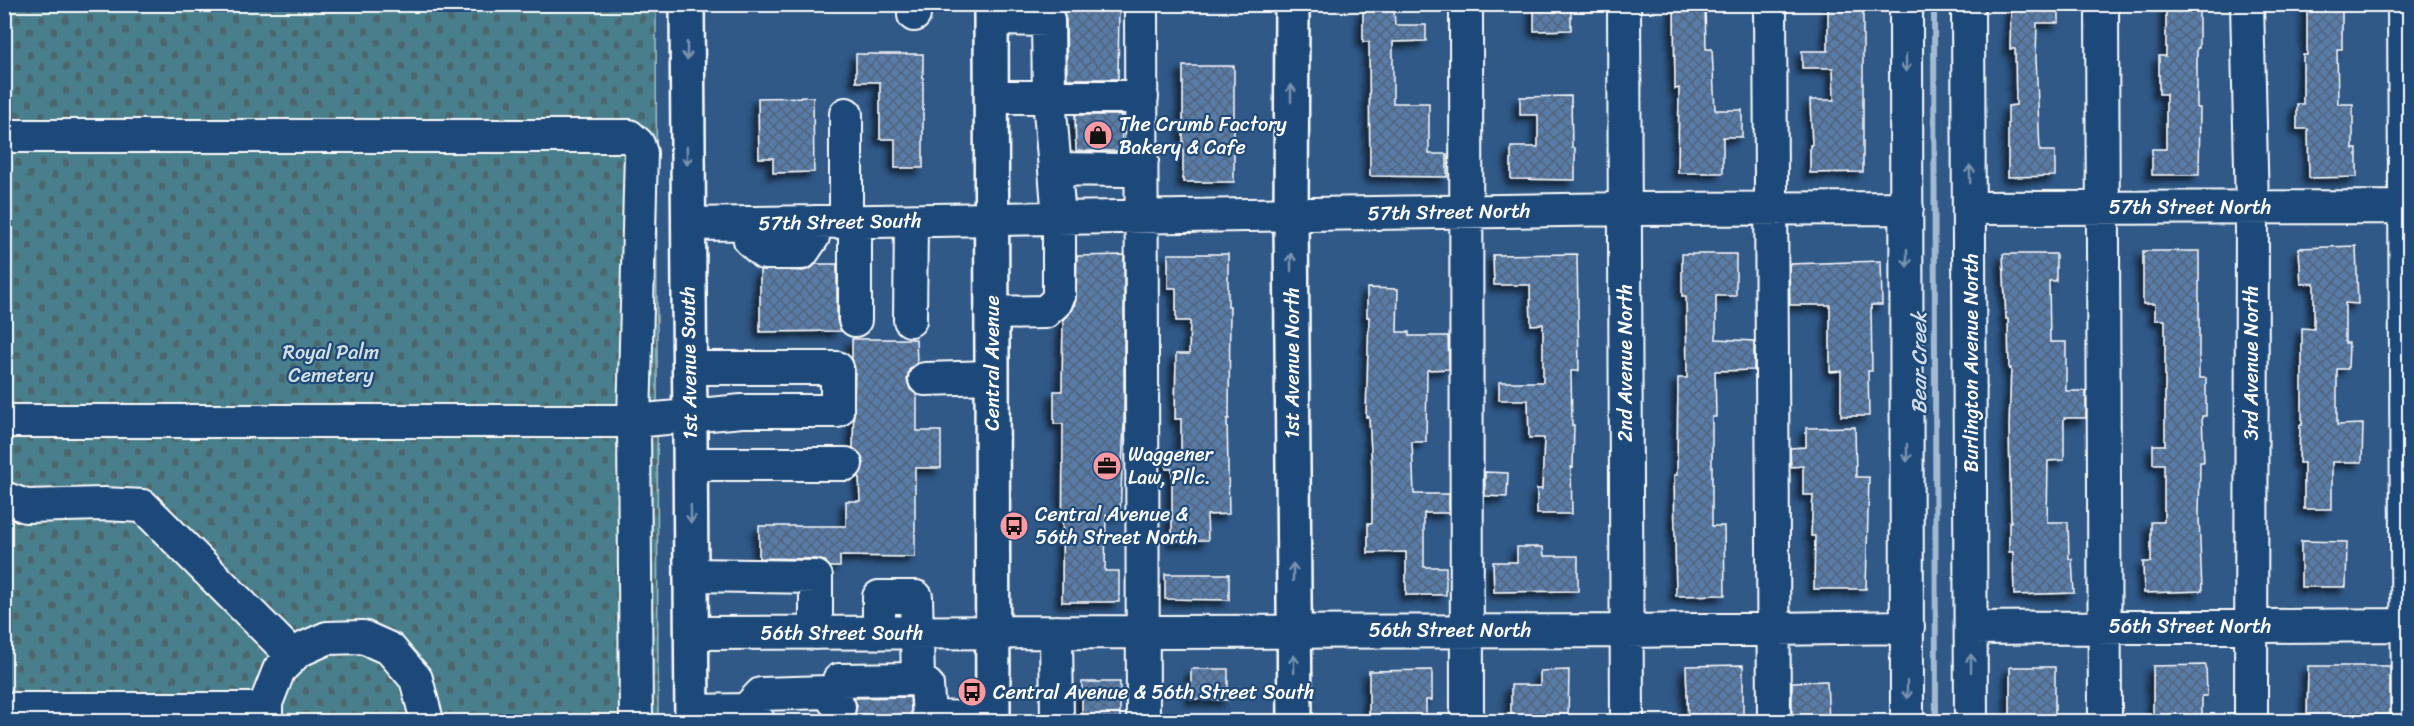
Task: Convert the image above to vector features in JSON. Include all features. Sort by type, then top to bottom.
[{"type":"main road","name":"1st Avenue North","points":[[1292,4],[1291,215],[1295,722]]},
{"type":"main road","name":"1st Avenue South","points":[[687,5],[692,716]]},
{"type":"main road","name":"Central Avenue","points":[[991,12],[993,720]]},
{"type":"street","points":[[1142,4],[1143,722]]},
{"type":"street","points":[[1466,4],[1467,722]]},
{"type":"street","name":"2nd Avenue North","points":[[1624,4],[1626,722]]},
{"type":"street","points":[[1770,4],[1773,722]]},
{"type":"street","points":[[1906,4],[1907,722]]},
{"type":"street","name":"Burlington Avenue North","points":[[1968,4],[1971,208],[1971,722]]},
{"type":"street","points":[[2102,4],[2105,722]]},
{"type":"street","name":"3rd Avenue North","points":[[2247,4],[2252,207],[2251,722]]},
{"type":"street","points":[[2404,4],[2408,207],[2408,722]]},
{"type":"street","points":[[991,12],[1048,20],[1049,98],[1059,218],[1059,288],[1056,303],[1045,312],[991,313]]},
{"type":"street","points":[[991,98],[1142,98]]},
{"type":"street","points":[[846,114],[855,320]]},
{"type":"street","points":[[4,136],[630,136],[638,144],[641,153],[634,421],[636,722]]},
{"type":"street","points":[[1054,169],[1124,170],[1142,160]]},
{"type":"street","name":"57th Street North","points":[[1971,208],[2408,207]]},
{"type":"street","name":"57th Street North","points":[[991,219],[1624,209],[1907,208]]},
{"type":"street","name":"57th Street South","points":[[688,224],[991,219]]},
{"type":"street","points":[[910,221],[910,320]]},
{"type":"street","points":[[4,421],[634,421],[741,411],[837,411],[837,368],[690,368]]},
{"type":"street","points":[[925,379],[992,377]]},
{"type":"street","points":[[690,464],[846,464]]},
{"type":"street","points":[[4,498],[26,506],[104,504],[143,506],[293,656]]},
{"type":"street","points":[[692,575],[816,577],[827,633],[836,703]]},
{"type":"street","name":"56th Street North","points":[[1971,628],[2409,625]]},
{"type":"street","name":"56th Street North","points":[[992,633],[1293,630],[1627,631],[1908,627]]},
{"type":"street","points":[[1056,632],[1057,722]]},
{"type":"street","name":"56th Street South","points":[[692,633],[992,633]]},
{"type":"street","points":[[917,633],[918,679]]},
{"type":"street","points":[[4,709],[266,715],[266,703],[279,670],[298,651],[327,638],[363,638],[390,649],[416,679],[426,717],[424,722]]},
{"type":"street","points":[[836,703],[918,679]]},
{"type":"street","points":[[918,679],[927,685],[929,717],[993,720]]},
{"type":"street","points":[[692,716],[752,716],[761,694],[827,692],[836,703]]},
{"type":"green space","name":"Royal Palm Cemetery","points":[[4,5],[656,5],[658,721],[5,721]]},
{"type":"building","points":[[1534,4],[1571,4],[1571,30],[1534,31]]},
{"type":"building","points":[[1674,4],[1705,4],[1706,49],[1712,49],[1715,110],[1742,110],[1742,137],[1723,137],[1723,173],[1678,173],[1679,88],[1675,89]]},
{"type":"building","points":[[1828,4],[1863,4],[1863,172],[1810,173],[1810,145],[1812,145],[1810,100],[1834,100],[1833,68],[1802,68],[1802,51],[1828,51]]},
{"type":"building","points":[[2011,4],[2059,4],[2059,23],[2037,23],[2036,58],[2040,151],[2055,151],[2055,176],[2008,177],[2008,106],[2016,105],[2015,49],[2010,49]]},
{"type":"building","points":[[2166,4],[2199,4],[2197,108],[2200,108],[2199,175],[2152,175],[2152,149],[2166,149],[2166,94],[2159,94],[2159,56],[2166,56]]},
{"type":"building","points":[[2307,4],[2342,4],[2342,49],[2337,49],[2338,104],[2353,104],[2353,149],[2357,149],[2357,177],[2309,178],[2308,129],[2297,129],[2297,104],[2303,104],[2303,55],[2307,55]]},
{"type":"building","points":[[1061,7],[1119,7],[1118,79],[1067,79],[1066,20]]},
{"type":"building","points":[[1363,9],[1394,9],[1395,25],[1426,25],[1426,41],[1393,42],[1393,103],[1429,103],[1429,154],[1447,154],[1447,177],[1370,176],[1369,42],[1363,42]]},
{"type":"building","points":[[856,54],[923,54],[923,168],[895,168],[895,139],[880,139],[880,82],[856,82]]},
{"type":"building","points":[[1183,66],[1234,66],[1234,182],[1183,182]]},
{"type":"building","points":[[1571,96],[1575,180],[1511,179],[1511,147],[1538,147],[1538,115],[1520,115],[1520,97]]},
{"type":"building","points":[[813,97],[814,172],[773,173],[773,158],[759,158],[758,98]]},
{"type":"building","points":[[1075,115],[1121,115],[1122,151],[1076,151]]},
{"type":"building","points":[[2356,246],[2358,304],[2345,303],[2345,343],[2349,343],[2348,369],[2337,369],[2337,425],[2363,424],[2362,462],[2332,462],[2332,509],[2304,509],[2304,463],[2299,463],[2300,425],[2302,425],[2302,328],[2314,329],[2314,283],[2301,284],[2299,248]]},
{"type":"building","points":[[2143,251],[2199,251],[2199,378],[2206,378],[2206,416],[2202,416],[2204,462],[2200,462],[2199,517],[2202,591],[2144,593],[2143,562],[2151,562],[2151,522],[2164,522],[2164,464],[2153,464],[2153,445],[2165,445],[2165,320],[2155,320],[2155,304],[2143,304]]},
{"type":"building","points":[[1168,254],[1228,254],[1229,514],[1207,515],[1208,540],[1172,541],[1172,469],[1166,469],[1166,452],[1181,452],[1181,419],[1175,419],[1176,354],[1189,354],[1190,321],[1176,321],[1176,288],[1168,288]]},
{"type":"building","points":[[1577,254],[1579,371],[1571,371],[1572,425],[1574,425],[1573,468],[1571,467],[1572,514],[1537,514],[1537,489],[1542,489],[1544,438],[1529,438],[1528,400],[1499,400],[1499,382],[1543,382],[1543,324],[1531,325],[1530,285],[1494,285],[1493,255]]},
{"type":"building","points":[[1682,254],[1736,254],[1736,296],[1716,296],[1716,339],[1754,341],[1754,370],[1715,371],[1716,417],[1712,417],[1712,526],[1724,526],[1725,595],[1676,596],[1674,475],[1677,475],[1678,378],[1687,378],[1686,296],[1682,296]]},
{"type":"building","points":[[2003,254],[2056,254],[2056,281],[2049,281],[2050,342],[2066,342],[2066,391],[2086,391],[2086,418],[2064,418],[2064,460],[2048,461],[2047,522],[2068,522],[2069,559],[2072,559],[2074,593],[2014,595],[2013,552],[2009,552],[2011,368],[2009,369]]},
{"type":"building","points":[[1124,255],[1124,422],[1120,515],[1106,515],[1105,571],[1119,571],[1119,602],[1062,602],[1063,424],[1054,424],[1054,391],[1062,391],[1063,320],[1073,309],[1076,300],[1077,256]]},
{"type":"building","points":[[1881,261],[1882,305],[1871,305],[1872,371],[1868,371],[1869,416],[1841,416],[1841,371],[1830,372],[1830,305],[1790,305],[1789,264]]},
{"type":"building","points":[[816,264],[837,264],[837,320],[841,331],[760,332],[760,269],[802,271]]},
{"type":"building","points":[[1367,288],[1398,289],[1397,332],[1409,332],[1409,336],[1448,336],[1449,369],[1427,370],[1426,442],[1412,442],[1414,494],[1449,494],[1449,513],[1424,513],[1424,567],[1446,567],[1446,595],[1406,595],[1406,552],[1368,553],[1368,523],[1372,523],[1372,468],[1369,417],[1366,417],[1369,317],[1367,317]]},
{"type":"building","points":[[852,339],[916,339],[917,363],[909,370],[907,380],[910,389],[917,395],[917,431],[941,431],[941,468],[915,468],[915,557],[840,556],[840,567],[830,567],[825,561],[816,559],[759,558],[759,526],[846,526],[846,501],[860,501],[859,475],[864,463],[861,455],[853,448],[855,368],[852,359]]},
{"type":"building","points":[[1855,427],[1856,477],[1869,477],[1866,589],[1814,589],[1815,536],[1811,536],[1813,495],[1803,495],[1803,466],[1791,467],[1790,448],[1806,447],[1806,428]]},
{"type":"building","points":[[1485,472],[1508,473],[1507,497],[1485,496]]},
{"type":"building","points":[[2301,541],[2347,542],[2346,587],[2301,587]]},
{"type":"building","points":[[1517,547],[1543,547],[1544,556],[1578,556],[1578,591],[1494,592],[1493,562],[1517,562]]},
{"type":"building","points":[[1165,574],[1229,574],[1229,600],[1165,599]]},
{"type":"building","points":[[1743,665],[1743,722],[1688,722],[1686,666]]},
{"type":"building","points":[[2206,665],[2207,696],[2202,696],[2202,722],[2153,722],[2153,666]]},
{"type":"building","points":[[2308,666],[2390,666],[2390,715],[2342,715],[2342,722],[2307,722]]},
{"type":"building","points":[[2010,667],[2055,667],[2055,722],[2010,722]]},
{"type":"building","points":[[1191,669],[1228,669],[1228,700],[1191,699]]},
{"type":"building","points":[[1432,670],[1432,700],[1426,700],[1426,722],[1369,722],[1369,671]]},
{"type":"building","points":[[1569,670],[1568,722],[1511,722],[1511,685],[1540,685],[1540,671]]},
{"type":"building","points":[[1827,681],[1829,722],[1792,722],[1792,682]]},
{"type":"building","points":[[1082,682],[1120,682],[1120,722],[1082,722]]},
{"type":"building","points":[[910,697],[912,722],[880,722],[880,715],[855,715],[857,705],[854,698]]},
{"type":"waterway","name":"Bear Creek","points":[[1934,4],[1936,722]]},
{"type":"place","name":"The Crumb Factory Bakery & Cafe","points":[[1098,135]]},
{"type":"place","name":"Waggener Law, Pllc.","points":[[1107,466]]},
{"type":"place","name":"Central Avenue & 56th Street North","points":[[1014,526]]},
{"type":"place","name":"Central Avenue & 56th Street South","points":[[972,692]]}]
